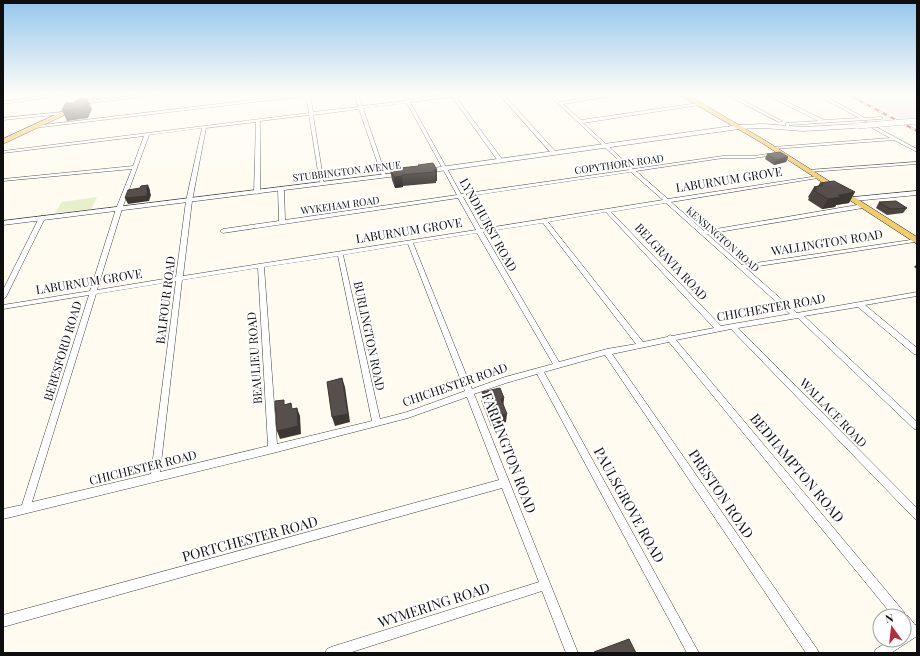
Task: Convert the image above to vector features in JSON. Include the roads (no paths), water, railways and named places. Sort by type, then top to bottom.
[{"type":"main road","points":[[3,142],[38,125]]},
{"type":"main road","points":[[736,125],[854,199],[916,241]]},
{"type":"street","points":[[33,127],[54,125]]},
{"type":"street","points":[[3,152],[222,125]]},
{"type":"street","points":[[257,192],[258,125]]},
{"type":"street","points":[[313,125],[322,184]]},
{"type":"street","points":[[366,125],[384,176]]},
{"type":"street","name":"LYNDHURST ROAD","points":[[420,125],[479,231],[557,365]]},
{"type":"street","points":[[474,125],[500,160]]},
{"type":"street","points":[[529,125],[554,153]]},
{"type":"street","name":"KENSINGTON ROAD","points":[[583,125],[666,201],[797,315],[917,427]]},
{"type":"street","points":[[871,125],[917,151]]},
{"type":"street","points":[[421,171],[740,127],[788,128],[874,125]]},
{"type":"street","name":"BALFOUR ROAD","points":[[155,477],[189,201],[204,127]]},
{"type":"street","points":[[752,134],[751,132],[753,130],[777,127]]},
{"type":"street","name":"BERESFORD ROAD","points":[[26,508],[92,292],[119,209],[147,134]]},
{"type":"street","points":[[3,137],[10,138]]},
{"type":"street","points":[[773,148],[895,139]]},
{"type":"street","name":"COPYTHORN ROAD","points":[[460,197],[723,158],[754,157],[781,153]]},
{"type":"street","points":[[809,171],[917,163]]},
{"type":"street","points":[[3,180],[134,167]]},
{"type":"street","name":"STUBBINGTON AVENUE","points":[[3,223],[406,173]]},
{"type":"street","name":"LABURNUM GROVE","points":[[3,307],[818,177]]},
{"type":"street","points":[[281,189],[282,223]]},
{"type":"street","points":[[854,199],[917,193]]},
{"type":"street","name":"WYKEHAM ROAD","points":[[224,231],[460,197]]},
{"type":"street","points":[[703,233],[863,206]]},
{"type":"street","name":"BELGRAVIA ROAD","points":[[607,210],[719,329]]},
{"type":"street","points":[[3,297],[42,218]]},
{"type":"street","points":[[544,220],[640,344]]},
{"type":"street","name":"WALLINGTON ROAD","points":[[742,267],[916,241]]},
{"type":"street","name":"FARLINGTON ROAD","points":[[410,242],[572,653]]},
{"type":"street","name":"BURLINGTON ROAD","points":[[340,253],[377,423]]},
{"type":"street","name":"BEAULIEU ROAD","points":[[261,266],[273,448]]},
{"type":"street","name":"CHICHESTER ROAD","points":[[3,514],[408,415],[469,392],[539,370],[640,344],[917,294]]},
{"type":"street","points":[[859,304],[917,352]]},
{"type":"street","name":"WALLACE ROAD","points":[[733,327],[917,516]]},
{"type":"street","name":"BEDHAMPTON ROAD","points":[[670,338],[893,608]]},
{"type":"street","name":"PRESTON ROAD","points":[[607,352],[812,653]]},
{"type":"street","name":"PAULSGROVE ROAD","points":[[539,370],[693,653]]},
{"type":"street","name":"PORTCHESTER ROAD","points":[[3,621],[505,483]]},
{"type":"street","name":"WYMERING ROAD","points":[[331,653],[545,585]]},
{"type":"railway","points":[[905,125],[917,131]]}]
